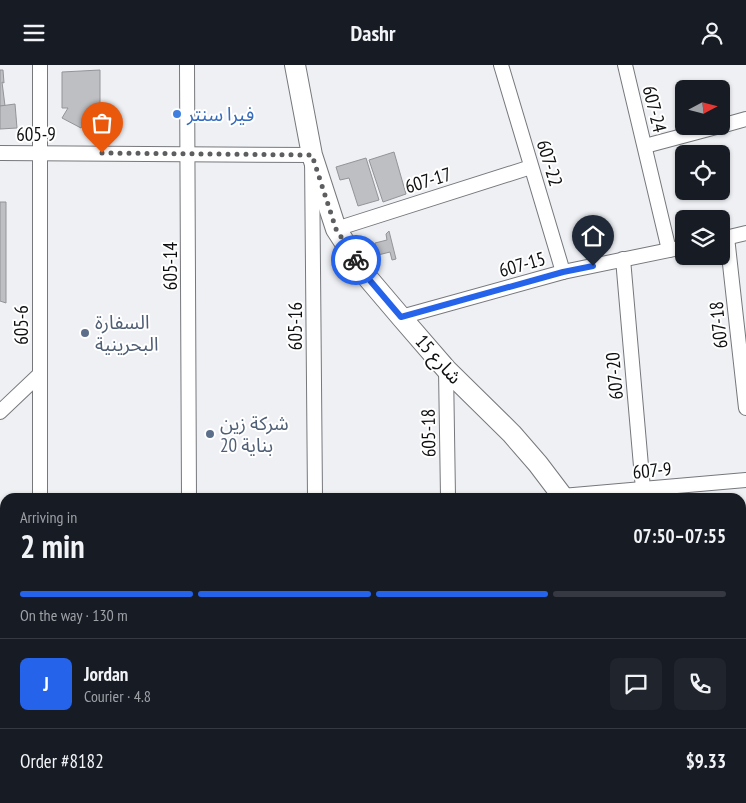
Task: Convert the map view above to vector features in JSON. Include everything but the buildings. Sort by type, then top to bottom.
[{"type":"street","name":"605-6","points":[[40,65],[40,493]]},
{"type":"street","name":"605-14","points":[[187,65],[189,493]]},
{"type":"street","name":"شارع 15","points":[[295,65],[312,155],[336,229],[367,277],[446,369],[512,434],[538,463],[560,493]]},
{"type":"street","name":"607-24","points":[[625,65],[669,250]]},
{"type":"street","name":"607-22","points":[[505,66],[531,167],[563,272]]},
{"type":"street","points":[[730,123],[746,119]]},
{"type":"street","points":[[645,146],[686,135]]},
{"type":"street","name":"605-9","points":[[0,153],[312,155]]},
{"type":"street","name":"605-16","points":[[312,155],[315,493]]},
{"type":"street","name":"607-17","points":[[336,229],[531,167]]},
{"type":"street","points":[[730,237],[746,233]]},
{"type":"street","name":"607-15","points":[[401,317],[563,272],[675,249]]},
{"type":"street","name":"607-20","points":[[623,259],[643,489]]},
{"type":"street","name":"607-18","points":[[727,265],[746,408]]},
{"type":"street","name":"605-18","points":[[446,369],[448,493]]},
{"type":"street","points":[[0,412],[40,374]]},
{"type":"street","name":"607-9","points":[[603,493],[746,480]]},
{"type":"way so far","points":[[102,153],[312,155],[336,229],[356,260]]},
{"type":"place","name":"فيرا سنتر","points":[[177,114]]},
{"type":"place","name":"السفارة البحرينية","points":[[85,333]]},
{"type":"place","name":"شركة زين بناية 20","points":[[210,434]]},
{"type":"route","points":[[356,260],[367,277],[401,317],[563,272],[593,266]]}]
